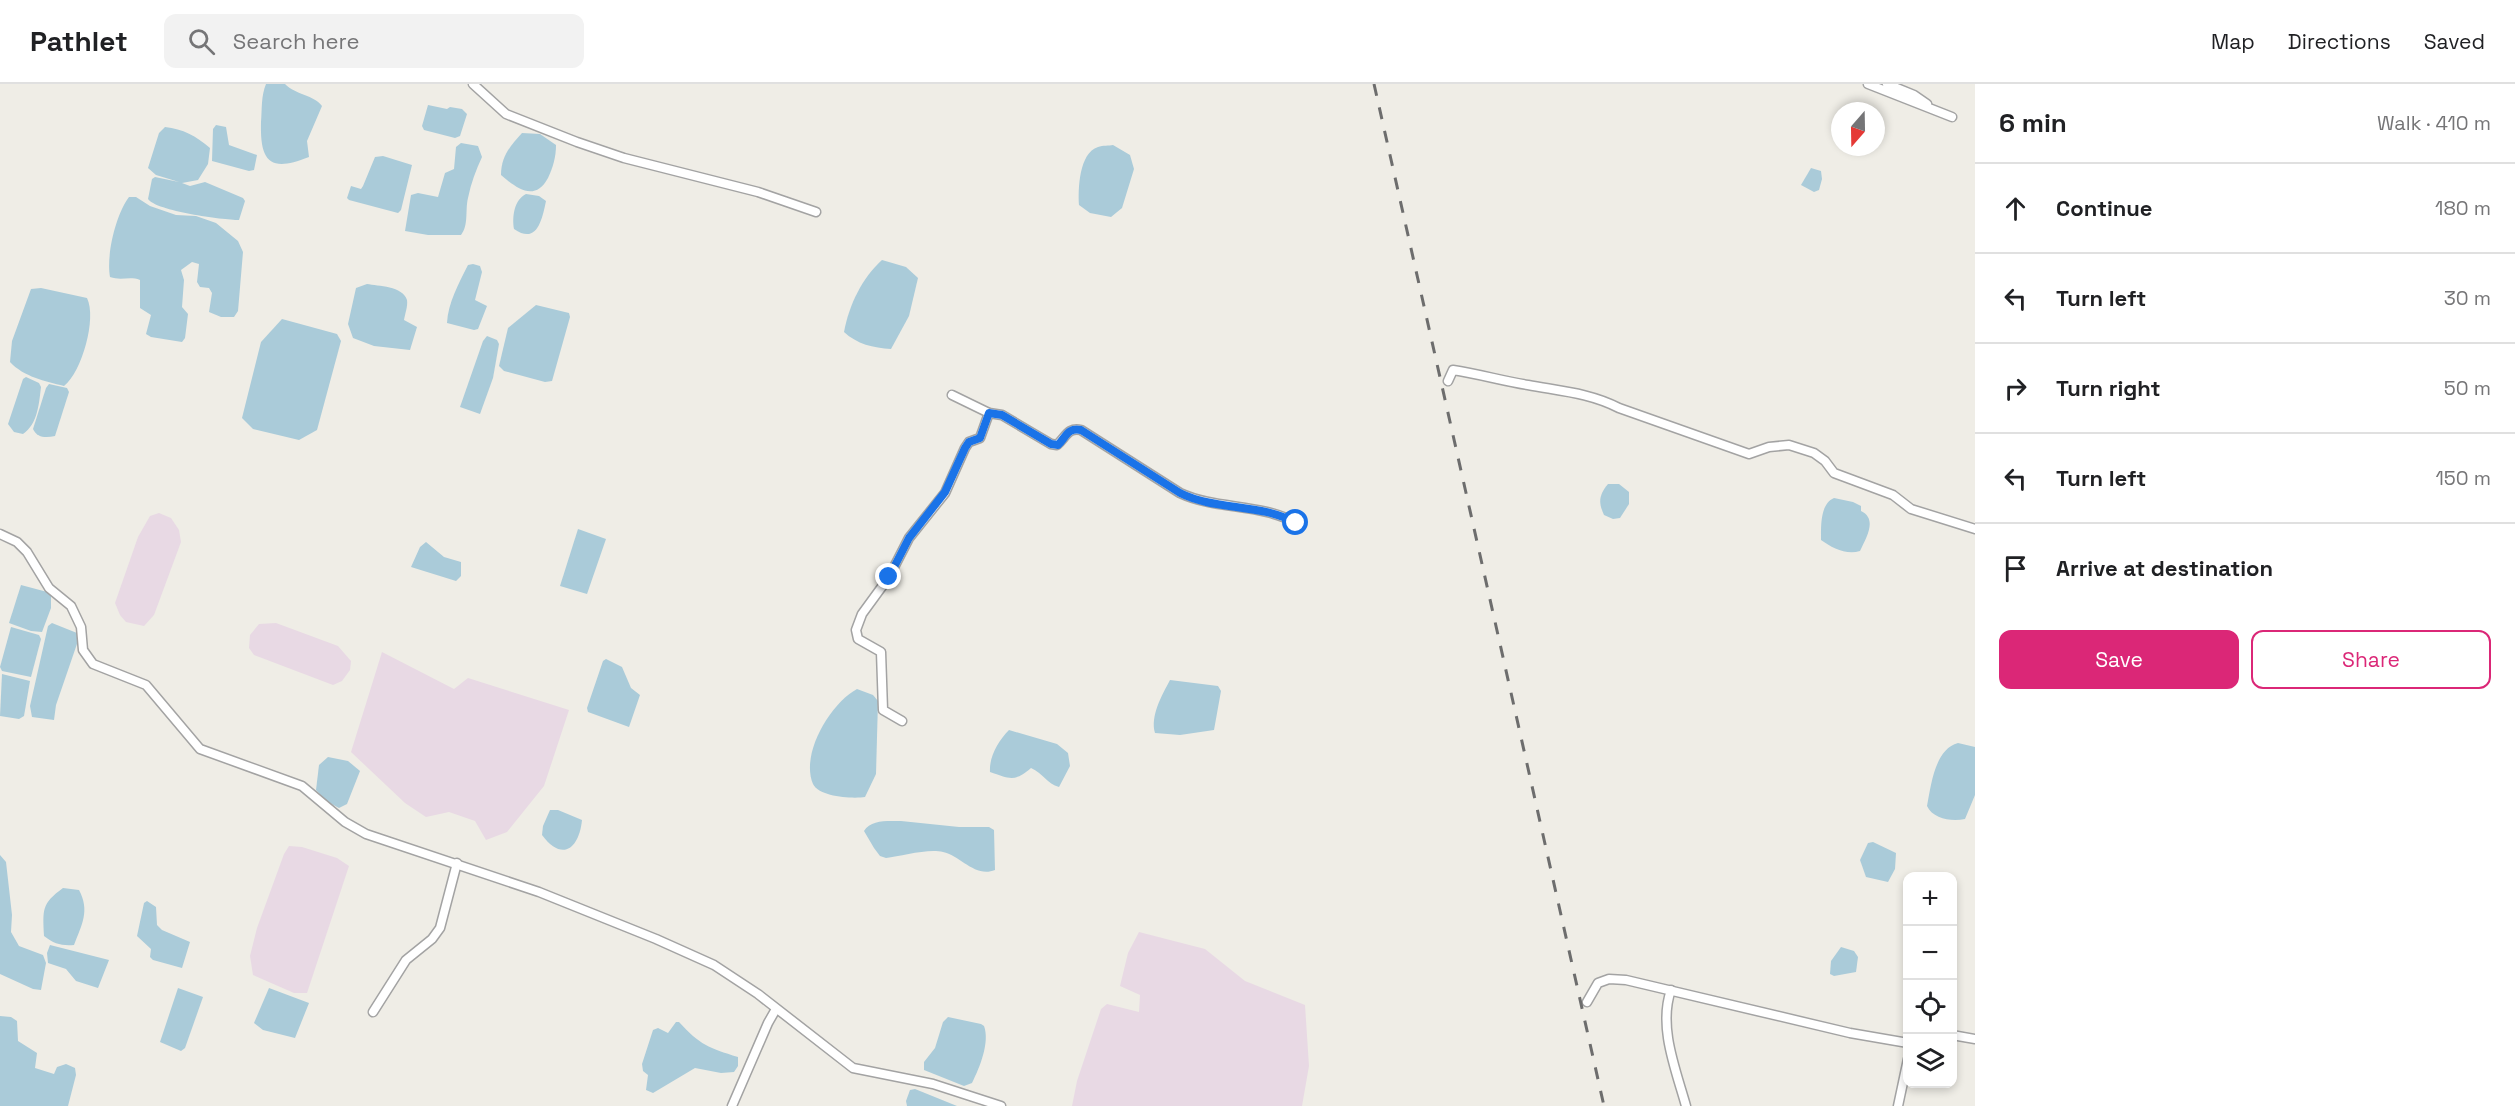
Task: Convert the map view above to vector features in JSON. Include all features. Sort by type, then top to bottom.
[{"type":"street","points":[[473,84],[506,114],[577,142],[624,158],[747,189],[816,212]]},
{"type":"street","points":[[1868,84],[1952,117]]},
{"type":"street","points":[[1887,84],[1914,95],[1940,112]]},
{"type":"street","points":[[1448,381],[1453,370],[1534,387],[1566,390],[1602,400],[1749,454],[1769,447],[1789,445],[1814,453],[1825,461],[1834,473],[1893,495],[1911,509],[1975,529]]},
{"type":"street","points":[[952,395],[989,413],[1002,415],[1051,444],[1058,445],[1069,431],[1075,428],[1081,430],[1180,493],[1197,501],[1283,516],[1296,523]]},
{"type":"street","points":[[902,722],[883,710],[881,652],[858,639],[856,630],[862,614],[889,577],[909,538],[945,492],[965,448],[969,442],[980,438],[989,413]]},
{"type":"street","points":[[0,534],[17,542],[27,552],[49,588],[71,606],[81,627],[83,650],[93,664],[146,685],[200,749],[302,786],[345,822],[366,834],[539,892],[656,939],[714,966],[776,1009],[853,1068],[933,1084],[1002,1106]]},
{"type":"street","points":[[373,1012],[406,960],[432,939],[440,928],[457,863]]},
{"type":"street","points":[[1587,1002],[1598,983],[1609,979],[1626,980],[1850,1033],[1903,1042]]},
{"type":"street","points":[[1671,990],[1666,1014],[1667,1031],[1686,1106]]},
{"type":"street","points":[[732,1106],[776,1009]]},
{"type":"street","points":[[1957,1036],[1975,1039]]},
{"type":"street","points":[[1898,1106],[1903,1082]]},
{"type":"shaded area","points":[[159,513],[171,518],[179,530],[181,542],[154,615],[144,626],[126,622],[115,603],[138,537],[150,516]]},
{"type":"shaded area","points":[[276,623],[338,646],[351,661],[350,670],[342,681],[333,685],[254,655],[249,648],[250,635],[259,624]]},
{"type":"shaded area","points":[[382,652],[454,689],[468,678],[569,710],[544,786],[507,832],[486,840],[475,821],[449,812],[426,817],[405,803],[351,752]]},
{"type":"shaded area","points":[[289,846],[302,847],[337,858],[349,866],[307,993],[294,993],[253,975],[250,956],[257,928]]},
{"type":"shaded area","points":[[1139,932],[1205,949],[1245,981],[1305,1005],[1309,1066],[1302,1106],[1072,1106],[1077,1081],[1101,1009],[1107,1004],[1139,1012],[1140,995],[1120,986],[1128,953]]},
{"type":"water","points":[[266,84],[285,84],[294,91],[314,99],[322,106],[307,141],[309,157],[284,164],[270,160],[265,154],[262,146],[261,122],[262,98]]},
{"type":"water","points":[[428,105],[462,109],[467,114],[460,136],[455,138],[424,130],[422,126]]},
{"type":"water","points":[[216,125],[226,127],[229,145],[257,155],[254,170],[249,171],[212,161],[213,129]]},
{"type":"water","points":[[165,127],[189,134],[210,148],[208,164],[198,180],[182,183],[190,186],[205,182],[243,198],[245,201],[239,220],[205,217],[176,211],[148,199],[152,179],[155,177],[179,182],[156,175],[148,168],[159,133]]},
{"type":"water","points":[[522,133],[540,134],[556,145],[554,162],[548,178],[537,190],[526,191],[513,185],[501,175],[507,152]]},
{"type":"water","points":[[461,143],[478,146],[482,157],[471,187],[465,227],[461,235],[428,235],[405,231],[411,195],[418,193],[438,197],[445,173],[454,169],[456,147]]},
{"type":"water","points":[[1113,145],[1130,155],[1134,169],[1122,208],[1111,217],[1090,213],[1079,205],[1079,190],[1081,172],[1087,156],[1098,147]]},
{"type":"water","points":[[383,156],[412,165],[401,210],[398,213],[347,198],[351,186],[361,189],[375,157]]},
{"type":"water","points":[[1811,168],[1821,171],[1822,179],[1819,190],[1814,192],[1801,185]]},
{"type":"water","points":[[526,194],[539,196],[546,201],[543,216],[537,228],[528,234],[514,229],[513,224],[516,205]]},
{"type":"water","points":[[129,197],[136,197],[150,206],[176,215],[196,216],[216,223],[238,241],[243,252],[238,311],[234,317],[221,317],[209,312],[212,293],[209,288],[200,287],[197,282],[199,264],[192,262],[181,270],[184,280],[182,307],[188,314],[185,338],[182,342],[151,337],[146,334],[151,315],[140,308],[140,280],[110,277],[109,258],[113,235],[124,204]]},
{"type":"water","points":[[882,260],[906,267],[918,278],[909,316],[891,349],[866,345],[854,340],[844,332],[857,293],[868,275]]},
{"type":"water","points":[[468,265],[480,266],[482,272],[475,300],[487,306],[478,329],[474,330],[447,323],[449,308],[458,286]]},
{"type":"water","points":[[367,284],[395,289],[405,295],[407,307],[404,320],[417,327],[410,350],[374,346],[353,338],[348,324],[356,288]]},
{"type":"water","points":[[41,288],[87,298],[90,307],[89,331],[82,357],[71,379],[64,386],[28,375],[10,362],[12,341],[31,289]]},
{"type":"water","points":[[536,305],[569,313],[570,317],[552,381],[545,382],[504,371],[499,366],[508,328]]},
{"type":"water","points":[[282,319],[337,334],[341,341],[317,430],[299,440],[253,429],[242,418],[261,342]]},
{"type":"water","points":[[487,336],[497,340],[499,344],[493,378],[480,414],[460,407],[483,341]]},
{"type":"water","points":[[26,377],[39,383],[41,387],[35,419],[23,434],[14,432],[8,424],[23,379]]},
{"type":"water","points":[[49,384],[67,388],[69,392],[55,436],[45,437],[39,436],[33,429]]},
{"type":"water","points":[[1608,484],[1619,484],[1629,492],[1629,504],[1620,518],[1613,519],[1604,515],[1602,510],[1600,499]]},
{"type":"water","points":[[1834,498],[1861,506],[1861,511],[1869,519],[1869,529],[1860,551],[1839,550],[1821,540],[1824,510],[1829,501]]},
{"type":"water","points":[[578,529],[606,539],[587,594],[560,586]]},
{"type":"water","points":[[426,542],[444,557],[461,562],[461,576],[456,581],[411,567],[420,547]]},
{"type":"water","points":[[21,585],[51,593],[51,608],[42,632],[31,631],[9,623]]},
{"type":"water","points":[[52,623],[77,633],[78,641],[56,705],[54,720],[32,717],[30,706],[48,626]]},
{"type":"water","points":[[11,627],[39,635],[41,639],[31,677],[2,671],[0,667]]},
{"type":"water","points":[[606,659],[622,667],[631,688],[640,695],[629,727],[588,712],[587,708],[603,661]]},
{"type":"water","points":[[2,674],[30,681],[24,716],[19,719],[0,716]]},
{"type":"water","points":[[1170,680],[1218,686],[1221,691],[1214,730],[1180,735],[1155,733],[1155,713]]},
{"type":"water","points":[[857,689],[873,695],[878,701],[876,774],[865,797],[853,798],[822,792],[813,784],[810,772],[814,744],[820,730],[837,705]]},
{"type":"water","points":[[1009,730],[1057,744],[1068,753],[1070,766],[1059,787],[1031,768],[1021,776],[1012,778],[990,772],[995,750]]},
{"type":"water","points":[[1958,743],[1975,747],[1975,795],[1965,819],[1949,820],[1938,817],[1927,806],[1939,760],[1944,752]]},
{"type":"water","points":[[328,757],[348,761],[360,771],[347,804],[339,808],[326,801],[316,790],[319,765]]},
{"type":"water","points":[[550,810],[558,810],[582,820],[573,845],[563,850],[549,843],[542,835]]},
{"type":"water","points":[[901,821],[959,827],[989,827],[994,830],[995,870],[981,871],[950,854],[937,851],[886,858],[880,856],[864,831],[871,824]]},
{"type":"water","points":[[1873,842],[1896,853],[1895,869],[1888,882],[1866,877],[1860,860],[1868,843]]},
{"type":"water","points":[[0,855],[6,862],[12,915],[11,932],[19,946],[43,955],[46,963],[41,990],[33,989],[0,974]]},
{"type":"water","points":[[63,888],[79,890],[84,904],[84,918],[74,945],[58,944],[44,936],[45,908],[47,903]]},
{"type":"water","points":[[147,901],[156,907],[157,925],[162,930],[190,942],[182,968],[153,960],[150,957],[151,949],[137,936],[144,903]]},
{"type":"water","points":[[50,945],[109,960],[98,988],[76,981],[66,969],[48,963],[47,953]]},
{"type":"water","points":[[1841,947],[1854,951],[1858,957],[1856,972],[1834,976],[1830,974],[1831,961]]},
{"type":"water","points":[[178,988],[203,997],[185,1048],[181,1051],[160,1042]]},
{"type":"water","points":[[269,988],[309,1003],[295,1038],[263,1030],[254,1023]]},
{"type":"water","points":[[0,1016],[11,1017],[17,1021],[18,1041],[37,1053],[35,1068],[54,1074],[57,1067],[66,1064],[75,1068],[76,1075],[68,1106],[0,1106]]},
{"type":"water","points":[[948,1017],[981,1024],[986,1032],[985,1047],[978,1070],[972,1083],[964,1086],[924,1070],[924,1062],[935,1048],[943,1022]]},
{"type":"water","points":[[676,1022],[679,1022],[706,1045],[738,1057],[738,1066],[734,1072],[721,1073],[695,1068],[653,1093],[646,1090],[648,1075],[643,1071],[642,1064],[653,1030],[658,1028],[668,1033]]},
{"type":"water","points":[[915,1089],[957,1106],[907,1106],[906,1101],[910,1090]]},
{"type":"railway","points":[[1374,84],[1604,1106]]},
{"type":"route","points":[[889,577],[909,538],[945,492],[965,448],[969,442],[980,438],[989,413],[1002,415],[1051,444],[1058,445],[1069,431],[1075,428],[1081,430],[1180,493],[1197,501],[1283,516],[1296,523]]}]
